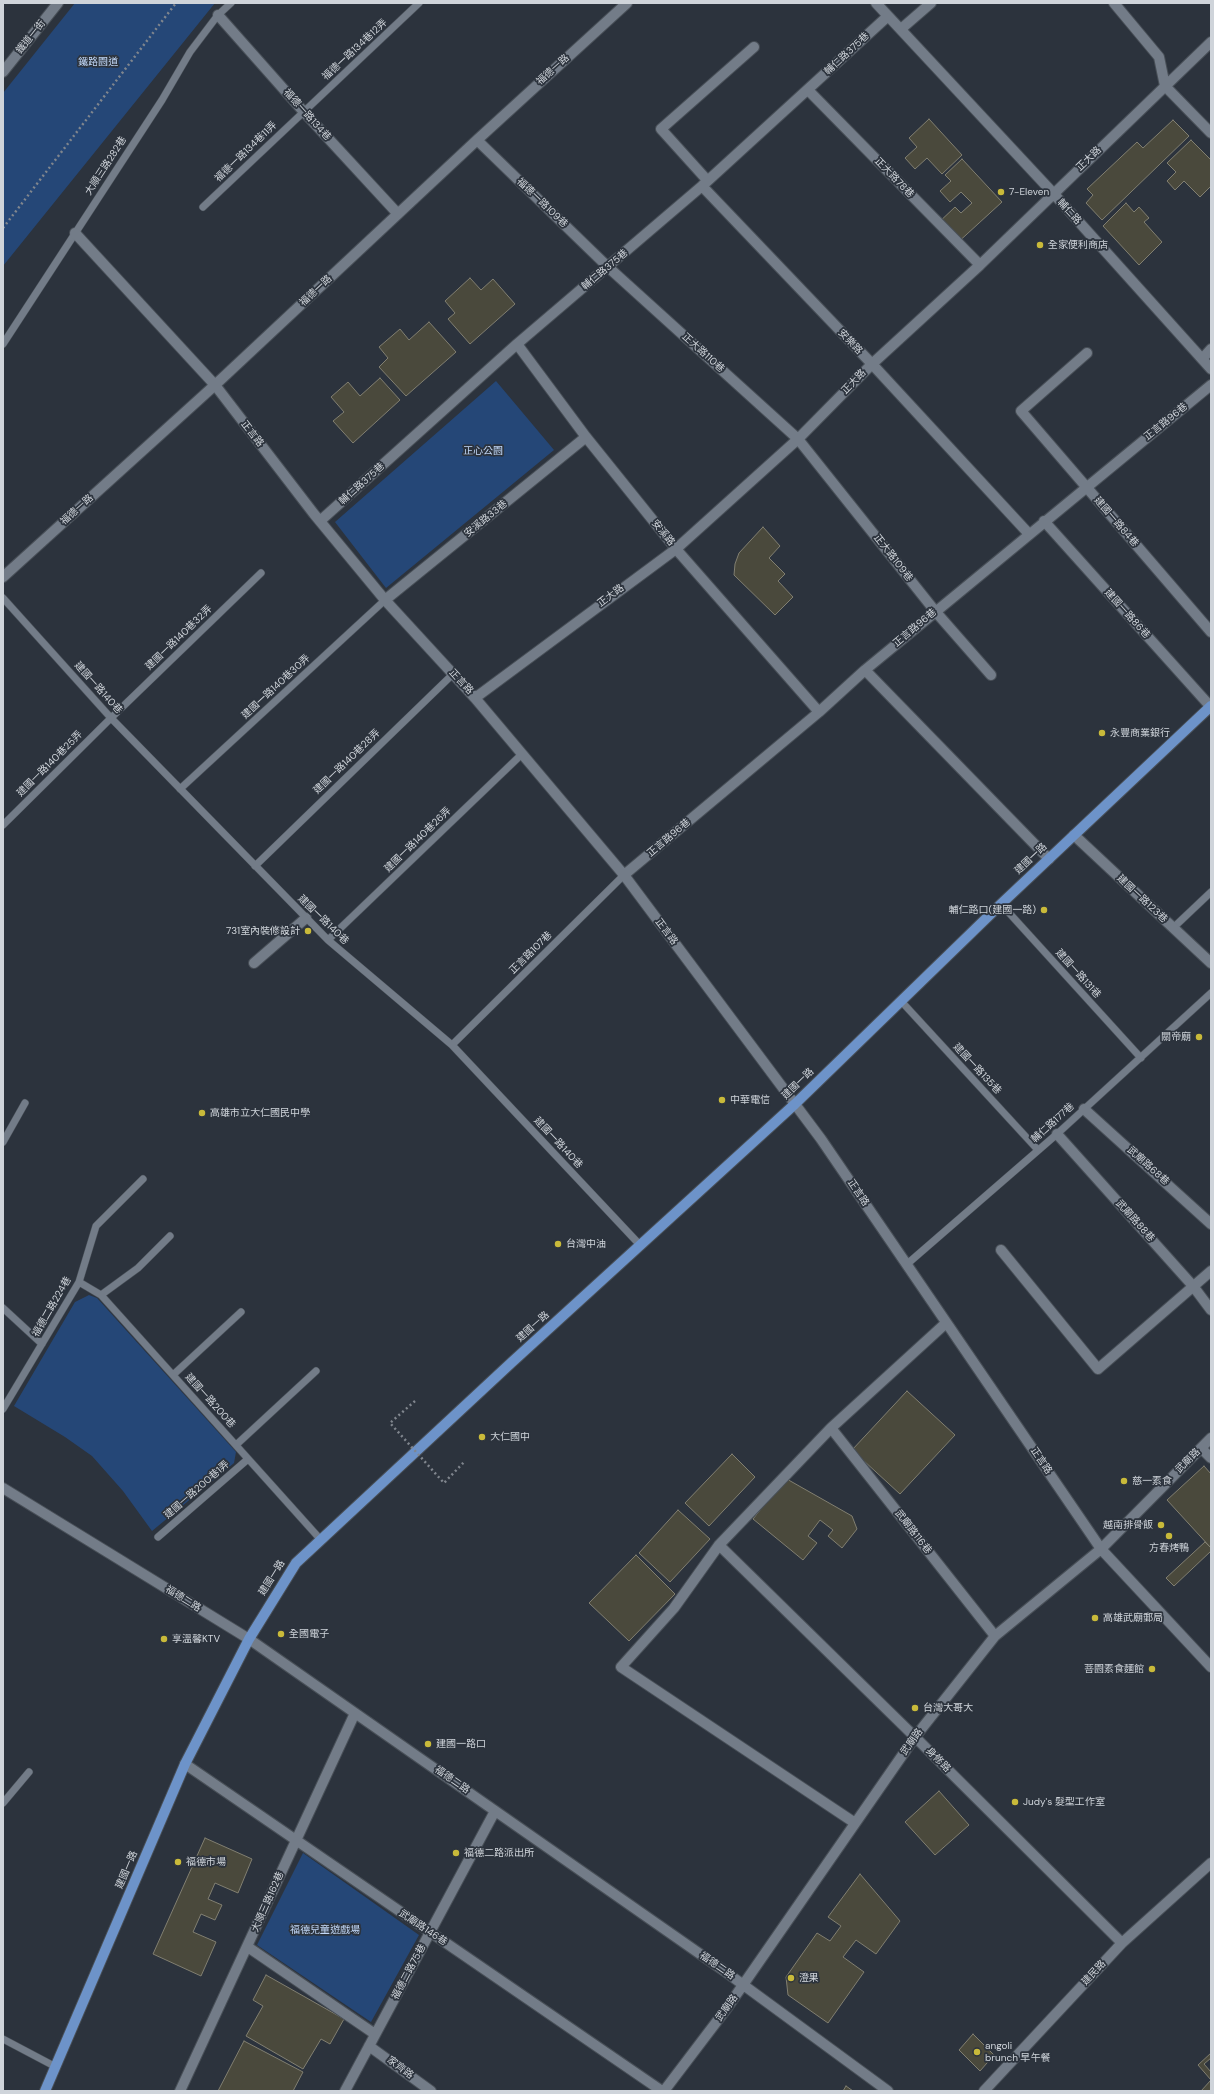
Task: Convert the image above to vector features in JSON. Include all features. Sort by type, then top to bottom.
[{"type":"main road","name":"建國一路","points":[[45,2091],[185,1764],[249,1639],[296,1563],[795,1104],[1001,904],[1211,706]]},
{"type":"street","name":"鐵道一街","points":[[3,72],[58,3]]},
{"type":"street","name":"福德一路","points":[[3,577],[215,386],[477,140],[627,3]]},
{"type":"street","name":"輔仁路","points":[[876,3],[1053,194],[1211,369]]},
{"type":"street","points":[[901,29],[931,3]]},
{"type":"street","points":[[1114,3],[1159,57],[1165,86],[1211,133]]},
{"type":"street","name":"福德一路134巷","points":[[218,15],[304,112],[398,214]]},
{"type":"street","name":"輔仁路375巷","points":[[320,521],[517,344],[705,183],[888,16]]},
{"type":"street","name":"正大路","points":[[475,698],[676,549],[798,439],[872,364],[980,265],[1211,42]]},
{"type":"street","name":"安樂路","points":[[754,47],[661,129],[705,183],[1029,534]]},
{"type":"street","name":"正大路78巷","points":[[808,90],[980,265]]},
{"type":"street","name":"福德一路109巷","points":[[477,140],[608,267]]},
{"type":"street","name":"正言路","points":[[75,234],[215,386],[320,521],[385,600],[475,698],[624,875],[821,1138],[1100,1549],[1211,1667]]},
{"type":"street","name":"正大路110巷","points":[[608,267],[798,439]]},
{"type":"street","name":"安溪路","points":[[517,344],[586,437],[676,549],[819,712]]},
{"type":"street","points":[[1202,359],[1211,349]]},
{"type":"street","name":"建國一路84巷","points":[[1087,353],[1021,411],[1211,632]]},
{"type":"street","name":"正言路96巷","points":[[624,875],[819,712],[865,670],[935,611],[1211,385]]},
{"type":"street","name":"安溪路33巷","points":[[385,600],[586,437]]},
{"type":"street","name":"正大路109巷","points":[[798,439],[935,611],[991,675]]},
{"type":"street","name":"建國一路86巷","points":[[1044,521],[1211,706]]},
{"type":"street","points":[[865,670],[1049,859]]},
{"type":"street","name":"建國一路123巷","points":[[1074,835],[1211,963]]},
{"type":"street","points":[[254,963],[306,918]]},
{"type":"street","name":"武廟路68巷","points":[[1084,1109],[1211,1224]]},
{"type":"street","name":"武廟路88巷","points":[[1057,1134],[1193,1286],[1211,1310]]},
{"type":"street","points":[[1001,1250],[1098,1369],[1211,1271]]},
{"type":"street","points":[[855,1823],[621,1667],[674,1608],[718,1545],[831,1428],[946,1323]]},
{"type":"street","name":"武廟路116巷","points":[[831,1428],[995,1636]]},
{"type":"street","name":"武廟路","points":[[663,2091],[744,1985],[915,1737],[995,1636],[1100,1549],[1211,1438]]},
{"type":"street","points":[[1201,1448],[1211,1458]]},
{"type":"street","name":"福德二路","points":[[3,1488],[249,1639],[744,1985],[888,2091]]},
{"type":"street","name":"身修路","points":[[718,1545],[915,1737],[1122,1943]]},
{"type":"street","name":"大順三路162巷","points":[[180,2091],[248,1947],[355,1713]]},
{"type":"street","name":"武廟路146巷","points":[[185,1764],[663,2091]]},
{"type":"street","name":"福德二路75巷","points":[[345,2091],[495,1811]]},
{"type":"street","name":"建民路","points":[[984,2091],[1122,1943],[1211,1863]]},
{"type":"street","points":[[248,1947],[376,2034]]},
{"type":"street","name":"家齊路","points":[[370,2046],[431,2091]]},
{"type":"lane","name":"大順三路282巷","points":[[3,344],[162,100],[190,52],[218,15],[231,3]]},
{"type":"lane","name":"福德一路134巷12弄","points":[[304,112],[420,3]]},
{"type":"lane","name":"福德一路134巷11弄","points":[[203,207],[304,112]]},
{"type":"lane","name":"建國一路140巷32弄","points":[[111,718],[261,574]]},
{"type":"lane","name":"建國一路140巷","points":[[3,598],[111,718],[306,918],[328,940],[452,1045],[640,1245]]},
{"type":"lane","name":"建國一路140巷30弄","points":[[180,789],[385,600]]},
{"type":"lane","name":"建國一路140巷28弄","points":[[255,866],[453,674]]},
{"type":"lane","name":"建國一路140巷25弄","points":[[3,825],[111,718]]},
{"type":"lane","name":"建國一路140巷26弄","points":[[328,940],[522,754]]},
{"type":"lane","name":"正言路107巷","points":[[452,1045],[624,875]]},
{"type":"lane","points":[[1173,928],[1211,892]]},
{"type":"lane","name":"建國一路131巷","points":[[1001,904],[1141,1058]]},
{"type":"lane","name":"輔仁路177巷","points":[[906,1265],[1057,1134],[1211,993]]},
{"type":"lane","name":"建國一路135巷","points":[[901,1001],[1038,1150]]},
{"type":"lane","points":[[3,1142],[24,1103]]},
{"type":"lane","name":"福德二路224巷","points":[[3,1409],[79,1282],[96,1226],[143,1179]]},
{"type":"lane","points":[[101,1295],[138,1268],[170,1236]]},
{"type":"lane","name":"建國一路200巷","points":[[79,1282],[101,1295],[321,1540]]},
{"type":"lane","points":[[3,1308],[42,1344]]},
{"type":"lane","points":[[173,1375],[241,1312]]},
{"type":"lane","points":[[236,1445],[316,1371]]},
{"type":"lane","name":"建國一路200巷1弄","points":[[158,1537],[248,1459]]},
{"type":"lane","points":[[3,1803],[29,1772]]},
{"type":"lane","points":[[3,2039],[56,2067]]},
{"type":"path","points":[[3,228],[176,3]]},
{"type":"path","points":[[415,1400],[390,1423],[444,1483],[465,1461]]},
{"type":"green space","name":"鐵路園道","points":[[75,3],[215,3],[3,266],[3,93]]},
{"type":"green space","name":"正心公園","points":[[496,381],[554,450],[386,588],[335,522]]},
{"type":"green space","points":[[89,1295],[97,1298],[236,1452],[234,1463],[152,1531],[123,1491],[92,1456],[65,1437],[14,1406],[75,1302]]},
{"type":"green space","name":"福德兒童遊戲場","points":[[303,1853],[419,1935],[371,2022],[257,1945]]},
{"type":"building","points":[[929,119],[962,155],[942,174],[927,158],[915,169],[905,158],[917,147],[909,138]]},
{"type":"building","points":[[1173,120],[1189,136],[1102,220],[1086,203],[1093,195],[1087,189],[1137,142],[1143,148]]},
{"type":"building","points":[[1191,140],[1211,160],[1211,186],[1200,197],[1184,181],[1175,190],[1167,181],[1176,172],[1167,163]]},
{"type":"building","points":[[962,159],[1002,202],[955,245],[936,225],[955,207],[961,213],[972,203],[961,192],[950,202],[940,191],[951,181],[945,175]]},
{"type":"building","points":[[1126,203],[1134,212],[1139,207],[1149,218],[1144,222],[1162,242],[1139,265],[1103,226]]},
{"type":"building","points":[[470,278],[481,290],[493,279],[515,304],[470,344],[448,319],[455,313],[445,301]]},
{"type":"building","points":[[429,322],[456,352],[406,396],[379,367],[388,358],[379,347],[400,329],[409,340]]},
{"type":"building","points":[[380,378],[400,400],[353,443],[333,421],[344,412],[331,397],[348,382],[360,396]]},
{"type":"building","points":[[763,527],[780,546],[769,558],[785,574],[778,581],[793,597],[775,615],[734,575],[735,564],[739,553]]},
{"type":"building","points":[[907,1391],[955,1435],[900,1494],[852,1450]]},
{"type":"building","points":[[732,1454],[755,1477],[709,1526],[685,1503]]},
{"type":"building","points":[[1204,1466],[1211,1474],[1211,1548],[1167,1500]]},
{"type":"building","points":[[785,1478],[852,1516],[857,1529],[842,1548],[828,1536],[833,1530],[820,1520],[808,1536],[817,1543],[803,1560],[753,1519]]},
{"type":"building","points":[[678,1510],[710,1539],[670,1582],[639,1553]]},
{"type":"building","points":[[1205,1542],[1211,1548],[1211,1551],[1174,1586],[1166,1578]]},
{"type":"building","points":[[636,1555],[675,1594],[629,1641],[589,1603]]},
{"type":"building","points":[[939,1791],[969,1825],[935,1855],[905,1822]]},
{"type":"building","points":[[205,1838],[252,1859],[238,1893],[215,1883],[208,1899],[222,1905],[215,1920],[201,1914],[193,1932],[216,1942],[201,1976],[153,1954]]},
{"type":"building","points":[[860,1874],[900,1921],[876,1954],[856,1940],[843,1957],[864,1972],[828,2023],[788,1995],[786,1977],[817,1933],[830,1941],[841,1926],[828,1917]]},
{"type":"building","points":[[266,1975],[344,2019],[330,2044],[321,2039],[303,2069],[246,2036],[263,2006],[253,2000]]},
{"type":"building","name":"angoli brunch 早午餐","points":[[973,2034],[994,2055],[980,2071],[959,2050]]},
{"type":"building","points":[[244,2041],[303,2072],[293,2091],[218,2091]]},
{"type":"building","points":[[1211,2053],[1211,2080],[1198,2065]]},
{"type":"building","points":[[1211,2058],[1211,2072],[1204,2064]]},
{"type":"building","points":[[1211,2080],[1211,2091],[1201,2091]]},
{"type":"building","points":[[846,2086],[853,2091],[843,2091]]},
{"type":"place","name":"7-Eleven","points":[[1001,192]]},
{"type":"place","name":"全家便利商店","points":[[1040,245]]},
{"type":"place","name":"永豐商業銀行","points":[[1102,733]]},
{"type":"place","name":"輔仁路口(建國一路)","points":[[1044,910]]},
{"type":"place","name":"731室內裝修設計","points":[[308,931]]},
{"type":"place","name":"關帝廟","points":[[1199,1037]]},
{"type":"place","name":"中華電信","points":[[722,1100]]},
{"type":"place","name":"高雄市立大仁國民中學","points":[[202,1113]]},
{"type":"place","name":"台灣中油","points":[[558,1244]]},
{"type":"place","name":"大仁國中","points":[[482,1437]]},
{"type":"place","name":"慈一素食","points":[[1124,1481]]},
{"type":"place","name":"越南排骨飯","points":[[1161,1525]]},
{"type":"place","name":"方春烤鴨","points":[[1169,1536]]},
{"type":"place","name":"高雄武廟郵局","points":[[1095,1618]]},
{"type":"place","name":"全國電子","points":[[281,1634]]},
{"type":"place","name":"享溫馨KTV","points":[[164,1639]]},
{"type":"place","name":"菩園素食麵館","points":[[1152,1669]]},
{"type":"place","name":"台灣大哥大","points":[[915,1708]]},
{"type":"place","name":"建國一路口","points":[[428,1744]]},
{"type":"place","name":"Judy's 髮型工作室","points":[[1015,1802]]},
{"type":"place","name":"福德二路派出所","points":[[456,1853]]},
{"type":"place","name":"福德市場","points":[[178,1862]]},
{"type":"place","name":"澄果","points":[[791,1978]]},
{"type":"place","name":"angoli brunch 早午餐","points":[[977,2052]]}]
